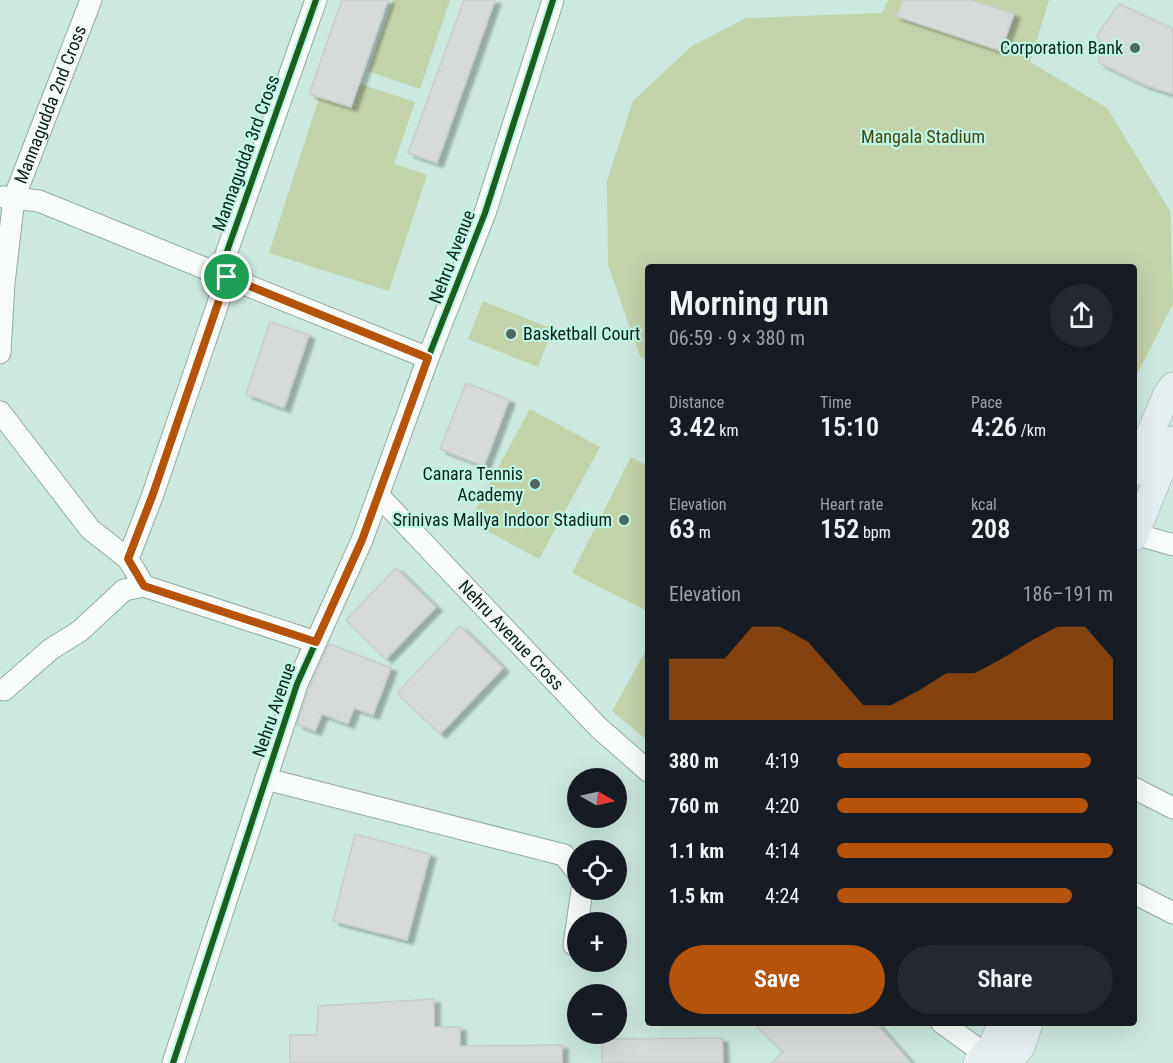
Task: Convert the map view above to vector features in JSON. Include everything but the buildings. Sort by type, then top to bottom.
[{"type":"main road","points":[[1137,465],[1167,394],[1173,386]]},
{"type":"main road","points":[[1137,528],[1173,440]]},
{"type":"main road","points":[[990,1060],[992,1046],[1001,1026]]},
{"type":"main road","points":[[990,1060],[1021,1047],[1028,1026]]},
{"type":"street","name":"Mannagudda 2nd Cross","points":[[0,353],[7,197],[91,0]]},
{"type":"street","name":"Mannagudda 3rd Cross","points":[[128,559],[153,494],[223,275],[316,0]]},
{"type":"street","name":"Nehru Avenue","points":[[173,1063],[297,684],[362,540],[428,358],[485,213],[553,0]]},
{"type":"street","points":[[7,197],[39,201],[428,358]]},
{"type":"street","points":[[0,412],[90,529],[128,559],[144,586]]},
{"type":"street","name":"Nehru Avenue Cross","points":[[379,496],[599,728],[645,768]]},
{"type":"street","points":[[1137,536],[1173,545]]},
{"type":"street","points":[[4,690],[51,649],[80,631],[124,590],[144,586],[316,642]]},
{"type":"street","points":[[266,779],[564,855],[567,859]]},
{"type":"street","points":[[1137,790],[1173,808]]},
{"type":"street","points":[[1137,895],[1173,913]]},
{"type":"street","points":[[946,1026],[990,1060]]},
{"type":"green space","points":[[393,0],[450,0],[420,89],[368,71]]},
{"type":"green space","name":"Mangala Stadium","points":[[888,0],[1049,0],[1030,62],[1107,108],[1170,211],[1173,304],[1137,374],[1137,264],[645,264],[645,360],[640,356],[608,265],[607,181],[633,101],[692,46],[746,18],[882,13]]},
{"type":"green space","points":[[327,73],[415,102],[394,164],[427,175],[389,291],[269,253]]},
{"type":"green space","name":"Basketball Court","points":[[483,301],[553,329],[538,367],[468,339]]},
{"type":"green space","name":"Canara Tennis Academy","points":[[530,409],[600,447],[539,559],[469,521]]},
{"type":"green space","name":"Srinivas Mallya Indoor Stadium","points":[[631,457],[645,464],[645,610],[572,573]]},
{"type":"green space","points":[[645,652],[645,738],[612,711]]},
{"type":"cycle path","points":[[316,0],[219,274],[428,358]]},
{"type":"cycle path","points":[[173,1063],[297,684],[362,540],[428,358],[485,213],[553,0]]},
{"type":"place","name":"Corporation Bank","points":[[1135,48]]},
{"type":"place","name":"Basketball Court","points":[[511,334]]},
{"type":"place","name":"Canara Tennis Academy","points":[[535,484]]},
{"type":"place","name":"Srinivas Mallya Indoor Stadium","points":[[624,520]]},
{"type":"route","points":[[227,277],[428,358],[374,510],[316,642],[144,586],[128,559],[153,494],[227,277]]}]
